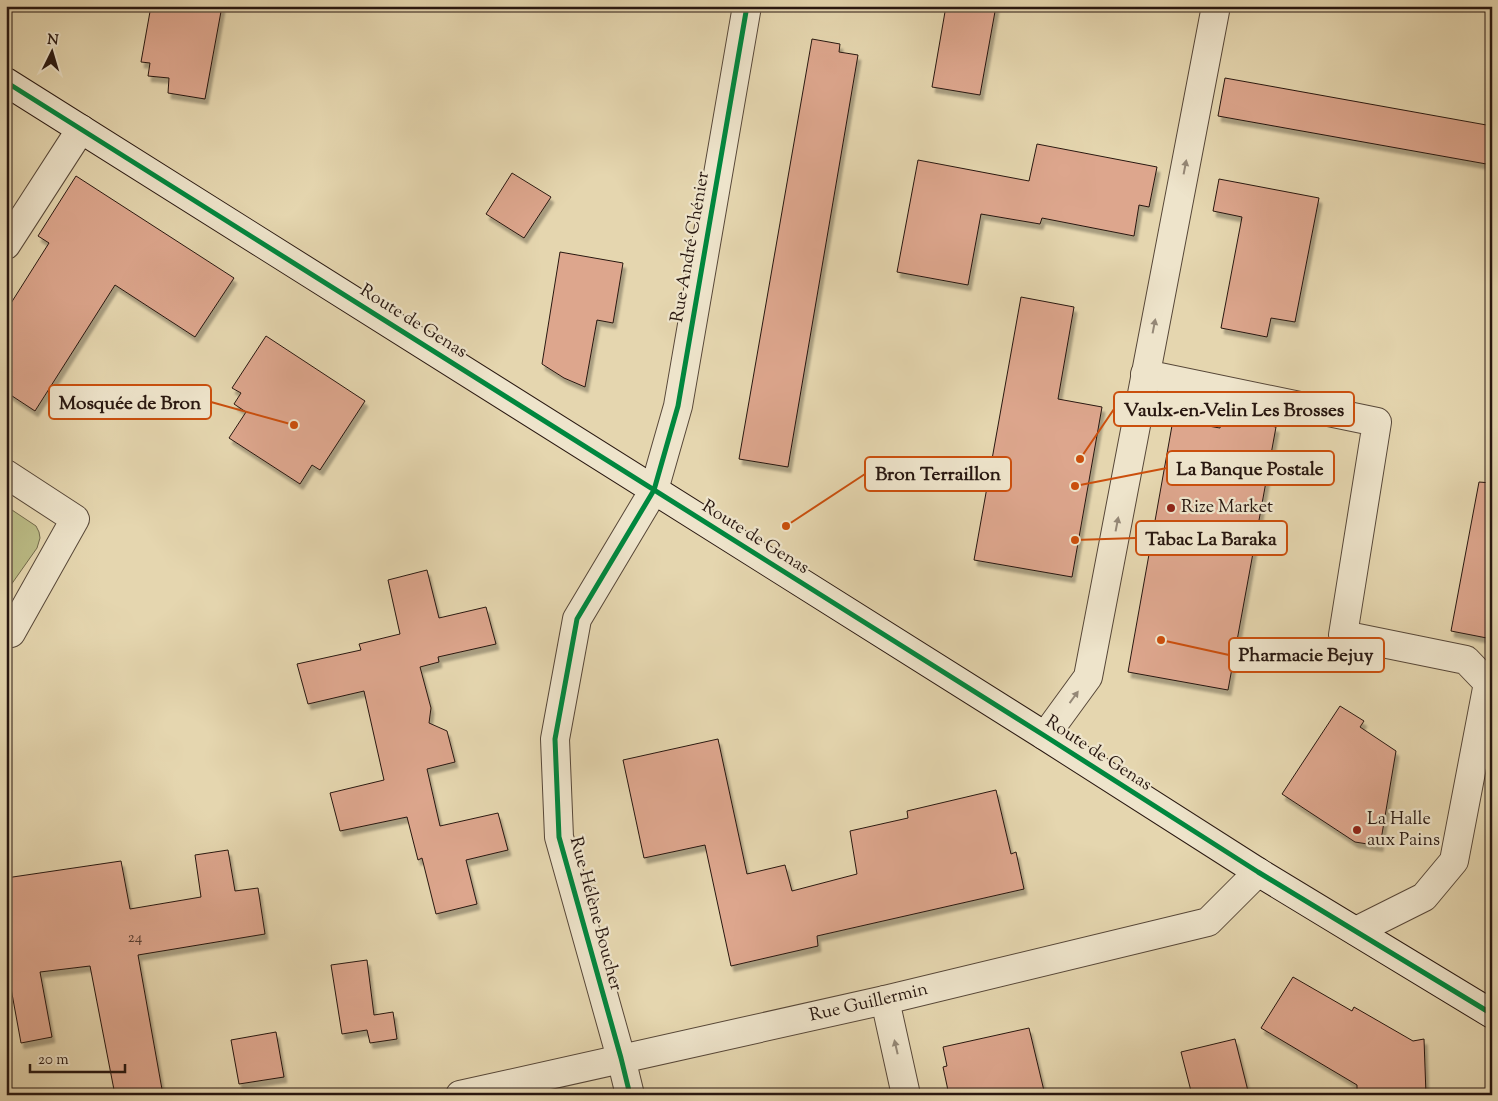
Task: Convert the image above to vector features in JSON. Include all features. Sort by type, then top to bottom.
[{"type":"street","name":"Rue André Chénier","points":[[654,490],[678,406],[747,6]]},
{"type":"street","name":"Route de Genas","points":[[1045,736],[1088,677],[1216,6]]},
{"type":"street","name":"Route de Genas","points":[[6,82],[1258,872],[1492,1014]]},
{"type":"street","points":[[6,245],[81,129]]},
{"type":"street","points":[[1145,374],[1377,422],[1343,635],[1466,660],[1488,683],[1454,861],[1424,897],[1356,931]]},
{"type":"street","points":[[6,474],[75,519],[11,633],[6,634]]},
{"type":"street","name":"Rue Hélène Boucher","points":[[630,1095],[559,837],[555,739],[577,619],[654,490]]},
{"type":"street","name":"Rue Guillermin","points":[[460,1095],[885,1000],[1208,922],[1258,872]]},
{"type":"street","points":[[885,1000],[906,1095]]},
{"type":"green space","points":[[6,506],[36,526],[40,538],[37,548],[6,592]]},
{"type":"building","points":[[151,6],[222,6],[205,99],[168,93],[169,78],[148,76],[150,63],[141,62]]},
{"type":"building","points":[[946,6],[996,6],[980,95],[932,87]]},
{"type":"building","points":[[812,39],[840,44],[839,52],[858,55],[788,467],[739,459]]},
{"type":"building","points":[[1225,78],[1492,126],[1492,165],[1218,116]]},
{"type":"building","points":[[1037,144],[1157,167],[1149,207],[1139,205],[1134,236],[1042,218],[1040,224],[981,214],[968,285],[897,272],[918,160],[1029,181]]},
{"type":"building","points":[[512,173],[551,197],[524,238],[486,214]]},
{"type":"building","points":[[76,176],[234,278],[195,337],[115,285],[35,411],[6,392],[6,311],[49,243],[38,236]]},
{"type":"building","points":[[1219,179],[1319,198],[1295,322],[1271,318],[1267,337],[1221,328],[1242,217],[1213,211]]},
{"type":"building","points":[[560,252],[623,263],[613,323],[597,320],[585,387],[564,378],[542,364]]},
{"type":"building","points":[[1021,297],[1074,307],[1058,399],[1102,407],[1072,577],[974,560]]},
{"type":"building","points":[[266,336],[365,401],[320,470],[312,465],[300,484],[229,438],[246,412],[234,404],[241,393],[232,388]]},
{"type":"building","points":[[1222,417],[1276,427],[1228,690],[1128,672],[1173,420],[1220,428]]},
{"type":"building","points":[[1479,482],[1492,483],[1492,639],[1451,631]]},
{"type":"building","points":[[427,570],[439,618],[486,607],[496,644],[438,657],[439,662],[420,667],[431,708],[429,723],[447,731],[455,762],[427,769],[440,826],[498,813],[508,850],[466,860],[477,904],[436,914],[422,858],[418,860],[407,817],[340,831],[330,793],[384,780],[364,691],[308,704],[297,664],[361,650],[359,644],[400,634],[388,580]]},
{"type":"building","points":[[1340,706],[1364,721],[1360,727],[1396,751],[1380,846],[1355,842],[1282,794]]},
{"type":"building","points":[[718,739],[747,874],[785,865],[792,891],[857,874],[850,831],[908,818],[907,811],[996,790],[1011,854],[1016,852],[1024,889],[817,936],[818,946],[731,966],[705,845],[644,858],[623,760]]},
{"type":"building","points":[[228,850],[235,891],[258,888],[265,934],[138,955],[163,1095],[115,1095],[90,966],[40,972],[52,1037],[21,1043],[6,961],[6,878],[121,861],[130,909],[201,897],[195,855]]},
{"type":"building","points":[[367,960],[374,1015],[393,1012],[397,1039],[370,1043],[367,1030],[342,1034],[331,965]]},
{"type":"building","points":[[1293,977],[1352,1011],[1354,1007],[1413,1041],[1424,1039],[1426,1095],[1357,1095],[1357,1085],[1261,1028]]},
{"type":"building","points":[[1029,1028],[1045,1095],[949,1095],[943,1067],[947,1066],[943,1047]]},
{"type":"building","points":[[276,1032],[284,1077],[239,1084],[231,1040]]},
{"type":"building","points":[[1235,1039],[1249,1095],[1192,1095],[1181,1052]]},
{"type":"cycle path","points":[[630,1095],[559,837],[555,739],[577,619],[654,490],[678,406],[747,6]]},
{"type":"cycle path","points":[[6,82],[1258,872],[1492,1014]]},
{"type":"place","name":"Mosquée de Bron","points":[[294,425]]},
{"type":"place","name":"Vaulx-en-Velin Les Brosses","points":[[1080,459]]},
{"type":"place","name":"La Banque Postale","points":[[1075,486]]},
{"type":"place","name":"Rize Market","points":[[1171,508]]},
{"type":"place","name":"Bron Terraillon","points":[[786,526]]},
{"type":"place","name":"Tabac La Baraka","points":[[1075,540]]},
{"type":"place","name":"Pharmacie Bejuy","points":[[1161,640]]},
{"type":"place","name":"La Halle aux Pains","points":[[1357,830]]}]
